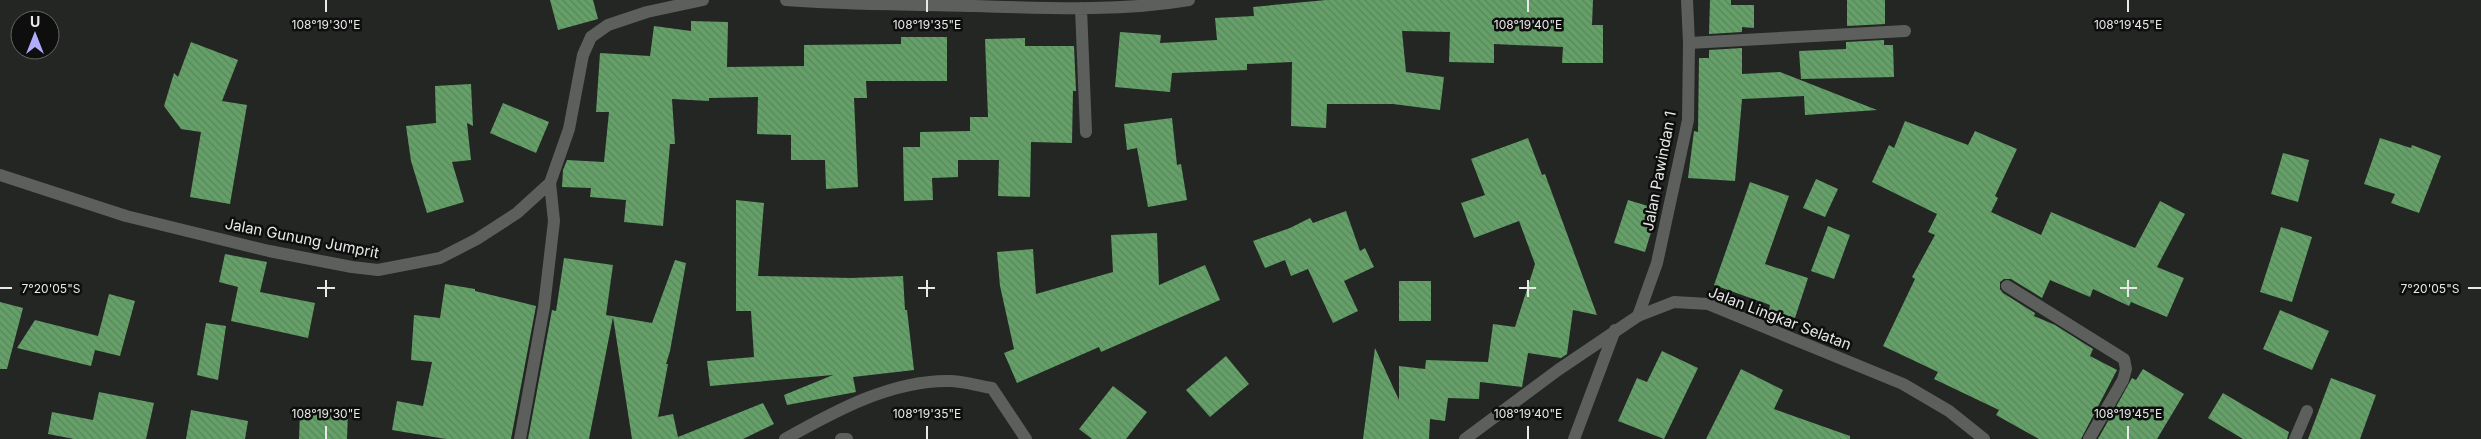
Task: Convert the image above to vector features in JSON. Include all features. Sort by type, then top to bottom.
[{"type":"street","name":"Jalan Gunung Jumprit","points":[[0,175],[126,216],[269,251],[378,270],[440,258],[477,238],[517,212],[550,183],[569,129],[583,55],[592,38],[608,25],[647,12],[703,0]]},
{"type":"street","points":[[786,0],[836,4],[908,2],[1081,8],[1163,4],[1189,0]]},
{"type":"street","name":"Jalan Pawindan 1","points":[[1638,316],[1657,263],[1688,120],[1690,43],[1686,0]]},
{"type":"street","points":[[1081,8],[1086,132]]},
{"type":"street","points":[[1690,43],[1904,31]]},
{"type":"street","points":[[520,439],[545,298],[554,221],[550,183]]},
{"type":"street","points":[[2008,286],[2124,359],[2126,369],[2123,380],[2089,439]]},
{"type":"street","name":"Jalan Lingkar Selatan","points":[[1464,439],[1615,330],[1638,316],[1674,302],[1708,304],[1903,384],[1949,411],[1984,439]]},
{"type":"street","points":[[1574,439],[1615,330]]},
{"type":"street","points":[[784,439],[850,404],[910,384],[951,381],[992,388],[1026,439]]},
{"type":"street","points":[[2295,439],[2307,411]]},
{"type":"street","points":[[841,439],[847,439]]},
{"type":"building","points":[[550,0],[593,0],[598,19],[558,30]]},
{"type":"building","points":[[1326,0],[1593,0],[1592,25],[1603,25],[1603,63],[1562,63],[1563,47],[1494,44],[1494,63],[1449,62],[1450,32],[1402,31],[1406,72],[1444,77],[1440,110],[1393,104],[1327,104],[1326,128],[1291,126],[1292,62],[1247,64],[1247,70],[1172,73],[1170,92],[1115,87],[1120,32],[1161,35],[1160,43],[1217,40],[1215,18],[1254,16],[1253,7]]},
{"type":"building","points":[[1710,0],[1731,0],[1731,5],[1754,5],[1754,28],[1742,27],[1742,32],[1709,34]]},
{"type":"building","points":[[1847,0],[1885,0],[1885,24],[1847,26]]},
{"type":"building","points":[[691,21],[728,22],[727,67],[804,66],[804,45],[901,44],[901,37],[947,37],[947,81],[866,81],[867,98],[854,98],[858,187],[826,189],[825,160],[791,160],[791,135],[757,134],[758,97],[709,98],[709,101],[672,99],[675,144],[670,144],[663,226],[624,222],[626,200],[590,197],[591,188],[562,187],[563,170],[567,160],[604,162],[609,112],[596,112],[600,53],[650,56],[654,26],[691,31]]},
{"type":"building","points":[[1025,38],[1025,46],[1074,46],[1076,91],[1073,91],[1072,143],[1031,142],[1030,197],[998,196],[999,160],[958,160],[958,177],[932,178],[933,200],[904,201],[903,147],[920,147],[920,132],[970,131],[970,117],[988,117],[985,39]]},
{"type":"building","points":[[1884,40],[1884,45],[1893,45],[1894,77],[1801,79],[1799,51],[1846,49],[1846,42]]},
{"type":"building","points":[[191,42],[238,60],[222,101],[247,105],[230,204],[190,197],[201,132],[181,129],[164,106],[174,73],[178,77]]},
{"type":"building","points":[[1742,48],[1742,74],[1780,72],[1877,110],[1805,115],[1804,96],[1742,99],[1735,181],[1688,178],[1694,131],[1698,132],[1699,58],[1709,58],[1709,50]]},
{"type":"building","points":[[471,84],[473,126],[467,123],[471,160],[452,162],[464,202],[427,213],[411,161],[406,126],[436,123],[435,86]]},
{"type":"building","points":[[503,103],[549,122],[536,153],[490,133]]},
{"type":"building","points":[[1172,118],[1177,165],[1181,164],[1187,200],[1148,207],[1137,148],[1127,150],[1124,124]]},
{"type":"building","points":[[1905,121],[1968,145],[1975,131],[2017,149],[1995,196],[1998,198],[1991,212],[2041,235],[2051,212],[2135,248],[2160,201],[2185,214],[2157,267],[2184,278],[2167,317],[2131,302],[2129,306],[2093,289],[2090,297],[2050,280],[2042,298],[2011,279],[2004,279],[2000,282],[2000,289],[2003,293],[2035,313],[2034,316],[2055,325],[2093,349],[2090,356],[2117,370],[2081,439],[2039,439],[1996,415],[1999,410],[1934,379],[1938,372],[1883,346],[1915,279],[1912,277],[1935,235],[1928,232],[1937,214],[1872,182],[1889,145],[1894,148]]},
{"type":"building","points":[[1528,138],[1542,175],[1545,174],[1597,315],[1573,310],[1567,354],[1561,358],[1528,353],[1522,387],[1480,382],[1479,399],[1448,398],[1445,421],[1430,419],[1429,439],[1363,439],[1375,348],[1399,400],[1399,366],[1425,369],[1426,360],[1488,362],[1493,324],[1515,327],[1535,264],[1519,221],[1474,238],[1461,203],[1485,195],[1471,159]]},
{"type":"building","points":[[2380,138],[2411,148],[2412,145],[2441,156],[2419,213],[2391,203],[2395,194],[2364,184]]},
{"type":"building","points":[[2283,153],[2309,160],[2298,202],[2271,194]]},
{"type":"building","points":[[1816,179],[1838,189],[1825,217],[1803,208]]},
{"type":"building","points":[[1750,182],[1789,196],[1765,264],[1808,278],[1795,318],[1769,310],[1770,305],[1714,285]]},
{"type":"building","points":[[736,200],[764,203],[758,276],[851,278],[903,276],[905,310],[907,310],[914,370],[853,377],[856,392],[787,405],[784,395],[833,375],[710,386],[707,361],[754,357],[751,311],[736,311]]},
{"type":"building","points":[[1628,200],[1658,209],[1645,252],[1614,243]]},
{"type":"building","points":[[1346,211],[1360,251],[1365,248],[1374,267],[1344,281],[1358,311],[1333,323],[1308,269],[1291,276],[1285,260],[1265,268],[1253,241],[1290,228],[1310,218],[1313,223]]},
{"type":"building","points":[[1828,226],[1850,235],[1834,279],[1811,271]]},
{"type":"building","points":[[2281,227],[2312,237],[2292,302],[2260,292]]},
{"type":"building","points":[[1157,233],[1159,285],[1205,265],[1220,300],[1101,352],[1099,347],[1017,383],[1004,353],[1014,349],[1000,286],[997,252],[1033,249],[1036,294],[1113,272],[1111,235]]},
{"type":"building","points":[[225,254],[267,262],[260,292],[315,303],[308,338],[231,321],[238,287],[219,282]]},
{"type":"building","points":[[564,258],[613,265],[606,315],[652,323],[675,260],[686,263],[666,364],[668,364],[658,417],[673,414],[678,437],[763,403],[774,424],[743,439],[632,439],[613,317],[589,439],[528,439],[552,310],[556,311]]},
{"type":"building","points":[[1399,281],[1431,281],[1431,321],[1399,321]]},
{"type":"building","points":[[445,284],[475,289],[475,291],[536,306],[511,439],[446,439],[392,430],[397,401],[423,406],[432,362],[411,360],[414,315],[440,318]]},
{"type":"building","points":[[109,294],[135,301],[120,356],[95,350],[91,366],[17,348],[35,320],[98,336]]},
{"type":"building","points":[[0,302],[23,308],[7,369],[0,369]]},
{"type":"building","points":[[2280,310],[2329,331],[2312,370],[2263,349]]},
{"type":"building","points":[[206,323],[226,326],[218,380],[197,375]]},
{"type":"building","points":[[1662,351],[1698,368],[1664,439],[1618,421],[1637,378],[1647,382]]},
{"type":"building","points":[[1226,356],[1249,384],[1210,417],[1186,390]]},
{"type":"building","points":[[1741,369],[1783,390],[1774,409],[1850,436],[1850,439],[1706,439]]},
{"type":"building","points":[[2143,369],[2184,394],[2157,439],[2098,439],[2132,378],[2136,380]]},
{"type":"building","points":[[2331,378],[2376,395],[2360,439],[2308,439]]},
{"type":"building","points":[[1113,386],[1147,412],[1126,439],[1092,439],[1079,429]]},
{"type":"building","points":[[99,392],[154,403],[146,439],[74,439],[48,434],[52,412],[93,420]]},
{"type":"building","points":[[2223,393],[2289,432],[2287,439],[2243,439],[2208,418]]},
{"type":"building","points":[[191,410],[248,421],[245,439],[186,439]]},
{"type":"building","points":[[300,411],[348,412],[347,439],[299,439]]}]
